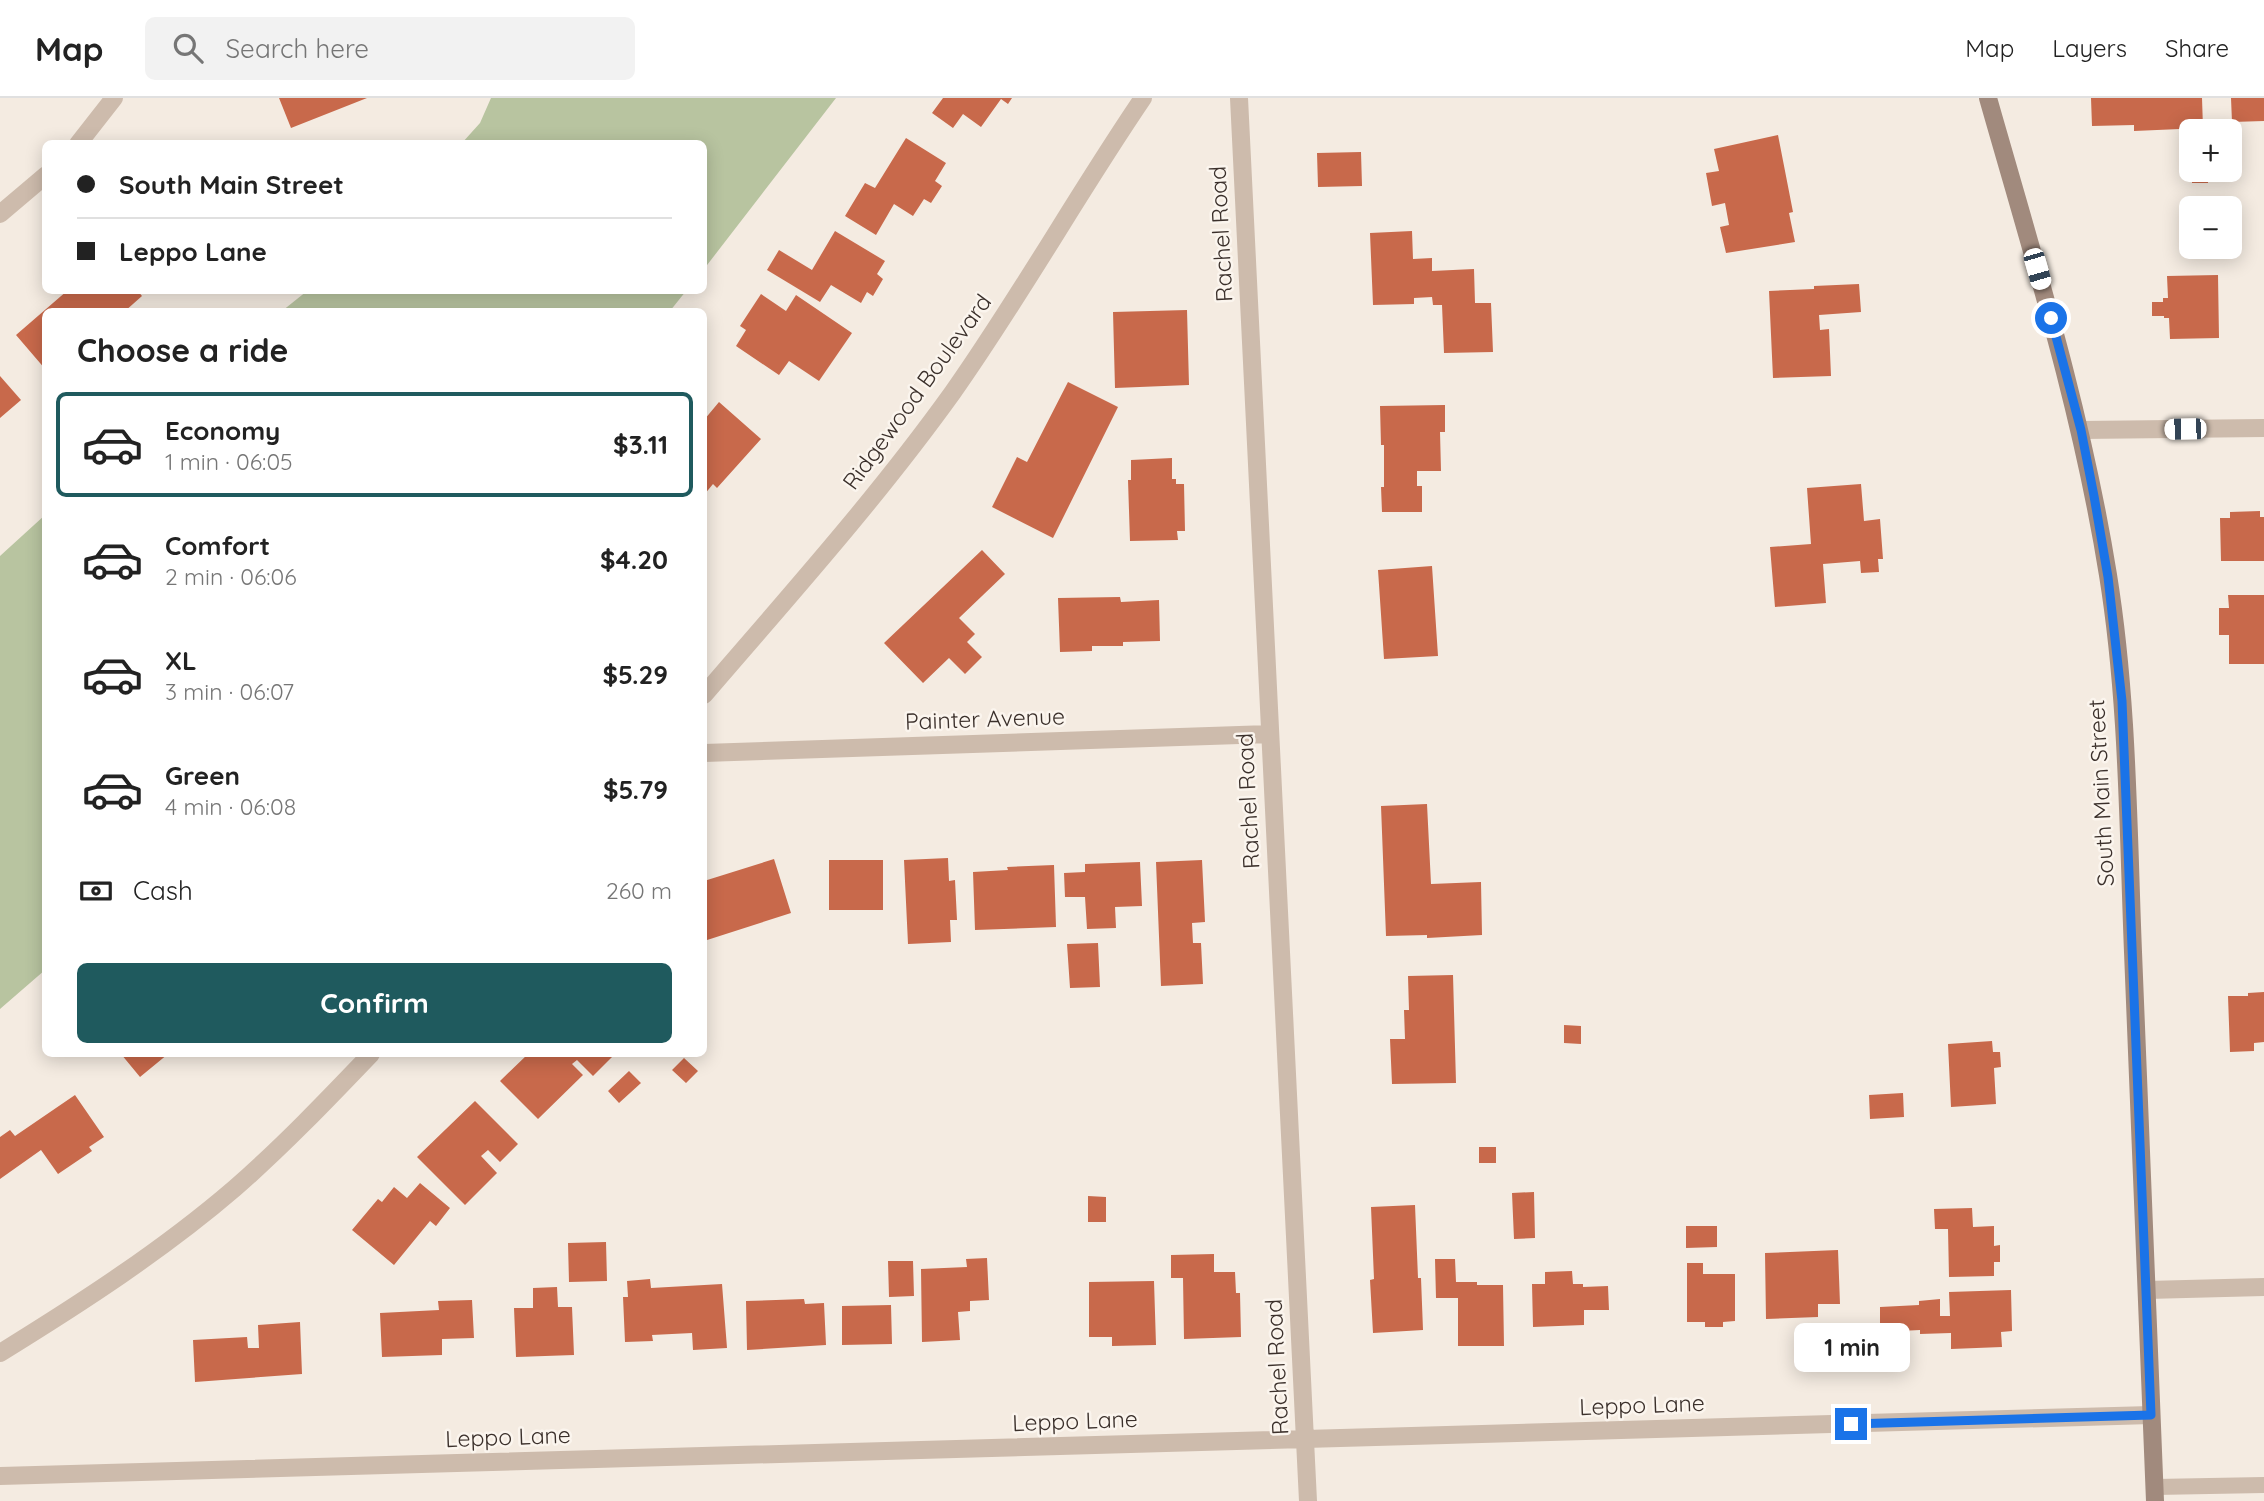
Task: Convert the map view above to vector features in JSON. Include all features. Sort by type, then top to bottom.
[{"type":"street","points":[[81,140],[114,98]]},
{"type":"street","name":"Ridgewood Boulevard","points":[[707,691],[889,476],[952,393],[1143,98]]},
{"type":"street","name":"Rachel Road","points":[[1239,98],[1308,1501]]},
{"type":"street","name":"South Main Street","points":[[1988,98],[2081,430],[2108,577],[2122,701],[2155,1494]]},
{"type":"street","points":[[0,214],[42,178]]},
{"type":"street","points":[[2081,430],[2264,428]]},
{"type":"street","name":"Painter Avenue","points":[[707,752],[1269,734]]},
{"type":"street","points":[[0,1353],[166,1242],[234,1188],[295,1132],[368,1057]]},
{"type":"street","points":[[2147,1290],[2264,1287]]},
{"type":"street","name":"Leppo Lane","points":[[0,1476],[2151,1415]]},
{"type":"lane","points":[[2155,1494],[2264,1485]]},
{"type":"green space","points":[[491,98],[836,98],[707,265],[707,140],[465,140],[480,123]]},
{"type":"green space","points":[[303,294],[684,294],[672,308],[286,308]]},
{"type":"green space","points":[[42,518],[42,973],[0,1009],[0,556]]},
{"type":"building","points":[[279,98],[367,98],[291,128]]},
{"type":"building","points":[[943,98],[1012,98],[1008,104],[1001,99],[981,127],[963,114],[953,128],[932,113]]},
{"type":"building","points":[[2091,98],[2202,98],[2203,119],[2179,119],[2179,129],[2134,131],[2134,125],[2092,126]]},
{"type":"building","points":[[2231,98],[2264,98],[2264,121],[2232,119]]},
{"type":"building","points":[[1778,135],[1793,212],[1789,213],[1795,242],[1726,253],[1720,227],[1729,225],[1725,203],[1712,206],[1706,173],[1719,171],[1714,149]]},
{"type":"building","points":[[906,138],[946,163],[935,181],[942,186],[931,203],[924,199],[913,216],[894,204],[876,235],[845,216],[865,183],[875,188]]},
{"type":"building","points":[[1361,152],[1362,186],[1318,187],[1317,153]]},
{"type":"building","points":[[835,231],[885,261],[877,274],[883,279],[873,296],[867,292],[861,303],[831,285],[820,302],[767,270],[779,250],[812,270]]},
{"type":"building","points":[[1412,231],[1413,259],[1432,258],[1432,271],[1474,269],[1475,303],[1491,303],[1493,352],[1444,353],[1442,305],[1433,305],[1432,297],[1414,298],[1414,304],[1373,305],[1370,233]]},
{"type":"building","points":[[2218,275],[2219,338],[2170,339],[2169,318],[2152,316],[2152,302],[2163,302],[2163,298],[2168,298],[2167,276]]},
{"type":"building","points":[[1859,284],[1861,312],[1819,315],[1820,330],[1829,329],[1831,376],[1773,378],[1769,291]]},
{"type":"building","points":[[63,294],[142,296],[128,308],[47,308]]},
{"type":"building","points":[[761,294],[786,311],[796,295],[852,333],[819,381],[789,361],[779,375],[736,346],[746,330],[740,326]]},
{"type":"building","points":[[1187,310],[1189,385],[1115,388],[1113,312]]},
{"type":"building","points":[[42,312],[42,365],[16,335]]},
{"type":"building","points":[[0,376],[21,400],[0,418]]},
{"type":"building","points":[[1068,382],[1118,407],[1053,538],[992,507],[1017,457],[1027,462]]},
{"type":"building","points":[[719,402],[761,439],[717,488],[713,484],[707,491],[707,416]]},
{"type":"building","points":[[1445,405],[1445,432],[1440,432],[1441,471],[1417,471],[1417,486],[1422,486],[1422,512],[1382,512],[1384,445],[1381,445],[1380,406]]},
{"type":"building","points":[[1172,458],[1172,479],[1176,479],[1176,484],[1184,484],[1185,531],[1177,531],[1178,540],[1130,541],[1128,480],[1131,480],[1131,460]]},
{"type":"building","points":[[1861,484],[1864,521],[1880,519],[1883,559],[1878,559],[1879,572],[1861,573],[1860,561],[1823,564],[1826,603],[1775,607],[1770,547],[1811,544],[1807,488]]},
{"type":"building","points":[[2260,511],[2260,517],[2264,517],[2264,561],[2221,561],[2220,518],[2230,518],[2230,512]]},
{"type":"building","points":[[982,550],[1005,574],[959,618],[975,634],[967,642],[982,657],[965,674],[949,658],[923,683],[884,643]]},
{"type":"building","points":[[1432,566],[1438,656],[1384,659],[1378,570]]},
{"type":"building","points":[[2228,595],[2264,595],[2264,664],[2229,664],[2229,635],[2219,635],[2219,608],[2229,608]]},
{"type":"building","points":[[1120,597],[1121,602],[1159,600],[1160,641],[1123,642],[1123,646],[1092,646],[1092,651],[1060,652],[1058,598]]},
{"type":"building","points":[[1427,804],[1431,884],[1481,882],[1482,935],[1427,938],[1427,935],[1386,936],[1381,806]]},
{"type":"building","points":[[948,858],[949,881],[955,880],[957,920],[950,920],[951,942],[908,944],[904,860]]},
{"type":"building","points":[[774,859],[791,913],[707,940],[707,880]]},
{"type":"building","points":[[829,860],[883,860],[883,910],[829,910]]},
{"type":"building","points":[[1202,860],[1205,922],[1192,923],[1193,943],[1201,943],[1203,984],[1161,986],[1156,862]]},
{"type":"building","points":[[1140,862],[1142,906],[1115,907],[1116,928],[1087,929],[1085,897],[1065,897],[1064,873],[1085,872],[1085,864]]},
{"type":"building","points":[[1054,865],[1056,927],[975,930],[973,872]]},
{"type":"building","points":[[1098,943],[1100,987],[1070,988],[1067,944]]},
{"type":"building","points":[[1453,975],[1456,1083],[1392,1084],[1390,1039],[1405,1039],[1404,1010],[1409,1010],[1408,976]]},
{"type":"building","points":[[2264,992],[2264,1042],[2254,1043],[2254,1051],[2230,1052],[2228,996],[2248,996],[2248,993]]},
{"type":"building","points":[[1564,1025],[1581,1026],[1581,1044],[1564,1043]]},
{"type":"building","points":[[1992,1041],[1993,1052],[2000,1052],[2001,1067],[1994,1068],[1996,1104],[1951,1107],[1948,1044]]},
{"type":"building","points":[[123,1057],[164,1057],[140,1077]]},
{"type":"building","points":[[525,1057],[612,1057],[593,1076],[577,1060],[572,1064],[583,1075],[538,1119],[500,1081]]},
{"type":"building","points":[[684,1058],[698,1071],[686,1083],[672,1070]]},
{"type":"building","points":[[629,1071],[641,1083],[619,1103],[608,1091]]},
{"type":"building","points":[[1903,1093],[1904,1117],[1870,1119],[1869,1095]]},
{"type":"building","points":[[75,1095],[104,1137],[89,1147],[92,1151],[58,1174],[41,1150],[0,1179],[0,1137],[10,1130],[15,1136]]},
{"type":"building","points":[[475,1101],[518,1144],[500,1162],[488,1150],[481,1156],[497,1173],[465,1205],[417,1157]]},
{"type":"building","points":[[1479,1147],[1496,1147],[1496,1163],[1479,1163]]},
{"type":"building","points":[[420,1183],[450,1208],[436,1226],[430,1221],[394,1265],[352,1230],[378,1199],[382,1202],[394,1187],[407,1198]]},
{"type":"building","points":[[1534,1192],[1535,1238],[1514,1239],[1512,1193]]},
{"type":"building","points":[[1088,1196],[1106,1197],[1106,1222],[1088,1222]]},
{"type":"building","points":[[1415,1205],[1423,1330],[1373,1333],[1370,1280],[1374,1279],[1371,1207]]},
{"type":"building","points":[[1972,1208],[1973,1227],[1994,1226],[1994,1246],[2000,1245],[2000,1262],[1994,1262],[1994,1276],[1949,1277],[1948,1229],[1935,1229],[1934,1209]]},
{"type":"building","points":[[1686,1226],[1717,1226],[1717,1247],[1686,1248]]},
{"type":"building","points":[[606,1242],[607,1281],[569,1282],[568,1243]]},
{"type":"building","points":[[1838,1250],[1840,1304],[1818,1304],[1818,1317],[1766,1319],[1765,1253]]},
{"type":"building","points":[[1214,1254],[1214,1272],[1235,1272],[1236,1293],[1240,1293],[1241,1337],[1184,1339],[1183,1278],[1171,1278],[1171,1255]]},
{"type":"building","points":[[987,1258],[989,1300],[970,1301],[970,1311],[958,1312],[960,1340],[922,1342],[921,1269],[967,1267],[966,1259]]},
{"type":"building","points":[[1435,1259],[1455,1259],[1456,1282],[1503,1285],[1504,1346],[1458,1346],[1458,1298],[1436,1298]]},
{"type":"building","points":[[888,1261],[913,1261],[914,1296],[889,1297]]},
{"type":"building","points":[[1687,1263],[1703,1263],[1703,1274],[1735,1274],[1735,1321],[1723,1322],[1723,1327],[1705,1327],[1705,1322],[1687,1322]]},
{"type":"building","points":[[1572,1271],[1573,1284],[1583,1284],[1583,1287],[1608,1286],[1609,1310],[1584,1310],[1584,1325],[1533,1327],[1532,1284],[1545,1284],[1545,1272]]},
{"type":"building","points":[[650,1279],[651,1288],[722,1284],[727,1348],[693,1350],[692,1333],[652,1335],[653,1341],[625,1342],[623,1297],[628,1297],[627,1281]]},
{"type":"building","points":[[1154,1281],[1156,1345],[1112,1346],[1112,1337],[1089,1337],[1089,1282]]},
{"type":"building","points":[[557,1287],[558,1307],[572,1307],[574,1355],[516,1357],[514,1308],[533,1308],[533,1288]]},
{"type":"building","points":[[2011,1290],[2012,1331],[2001,1332],[2002,1347],[1951,1349],[1951,1333],[1920,1334],[1920,1330],[1880,1332],[1880,1307],[1919,1305],[1919,1301],[1940,1299],[1940,1316],[1950,1316],[1949,1292]]},
{"type":"building","points":[[804,1299],[805,1304],[824,1303],[826,1345],[747,1350],[746,1301]]},
{"type":"building","points":[[472,1300],[474,1338],[442,1339],[442,1355],[382,1357],[380,1313],[439,1310],[438,1301]]},
{"type":"building","points":[[891,1305],[892,1344],[842,1345],[842,1306]]},
{"type":"building","points":[[300,1322],[302,1374],[195,1382],[193,1340],[247,1337],[248,1348],[259,1348],[258,1325]]},
{"type":"route","points":[[1851,1424],[2151,1415],[2122,701],[2108,577],[2094,496],[2081,430],[2051,318]]}]
